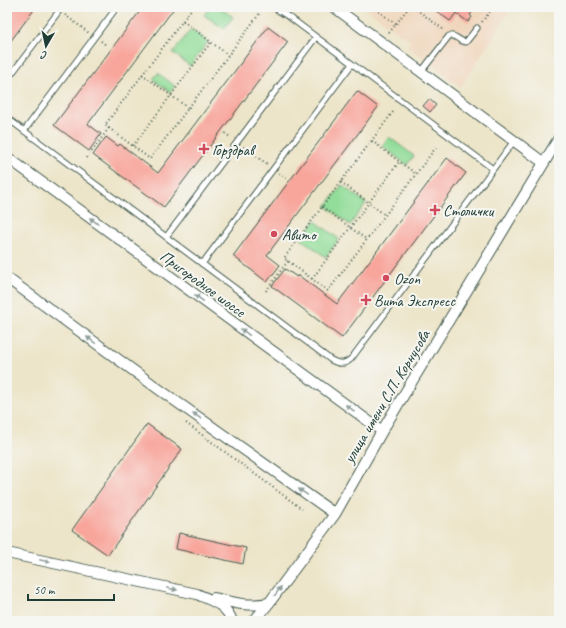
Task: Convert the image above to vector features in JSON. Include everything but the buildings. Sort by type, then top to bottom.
[{"type":"street","points":[[334,7],[544,163]]},
{"type":"street","name":"улица имени С.П. Корнусова","points":[[254,621],[269,603],[334,514],[382,431],[559,138]]},
{"type":"street","name":"Пригородное шоссе","points":[[7,157],[382,431]]},
{"type":"street","points":[[7,278],[160,390],[334,514]]},
{"type":"street","points":[[7,553],[245,604],[256,605],[269,603]]},
{"type":"street","points":[[197,594],[219,604],[227,610],[232,621]]},
{"type":"lane","points":[[24,131],[117,7]]},
{"type":"lane","points":[[273,7],[292,19],[493,169]]},
{"type":"lane","points":[[7,80],[61,9]]},
{"type":"lane","points":[[421,72],[449,36],[455,36],[461,41],[466,42],[477,28]]},
{"type":"lane","points":[[166,237],[316,37]]},
{"type":"lane","points":[[202,264],[352,64]]},
{"type":"lane","points":[[7,118],[331,360],[339,364],[347,363],[514,141]]},
{"type":"path","points":[[193,7],[105,125],[150,159],[260,13]]},
{"type":"path","points":[[372,7],[396,24]]},
{"type":"path","points":[[389,33],[409,7]]},
{"type":"path","points":[[413,7],[444,30],[449,36]]},
{"type":"path","points":[[477,28],[493,7]]},
{"type":"path","points":[[61,9],[107,46]]},
{"type":"path","points":[[183,21],[228,55]]},
{"type":"path","points":[[133,146],[211,42]]},
{"type":"path","points":[[142,74],[188,108]]},
{"type":"path","points":[[393,112],[284,258],[328,291],[437,146]]},
{"type":"path","points":[[87,158],[109,128]]},
{"type":"path","points":[[225,133],[286,178]]},
{"type":"path","points":[[372,141],[416,174]]},
{"type":"path","points":[[312,279],[400,162]]},
{"type":"path","points":[[341,182],[385,215]]},
{"type":"path","points":[[322,207],[367,240]]},
{"type":"path","points":[[266,291],[288,261]]},
{"type":"shaded area","points":[[364,7],[512,7],[461,87],[407,46],[410,41]]},
{"type":"green space","points":[[210,7],[219,7],[233,17],[224,29],[204,15]]},
{"type":"green space","points":[[191,29],[208,42],[190,66],[173,53]]},
{"type":"green space","points":[[158,73],[175,86],[170,92],[153,79]]},
{"type":"green space","points":[[389,137],[414,156],[407,165],[382,146]]},
{"type":"green space","points":[[342,185],[366,203],[350,225],[326,206]]},
{"type":"green space","points":[[315,221],[339,239],[326,257],[301,239]]},
{"type":"place","name":"Горздрав","points":[[204,149]]},
{"type":"place","name":"Столички","points":[[435,210]]},
{"type":"place","name":"Авито","points":[[274,234]]},
{"type":"place","name":"Ozon","points":[[386,278]]},
{"type":"place","name":"Вита Экспресс","points":[[366,300]]}]
